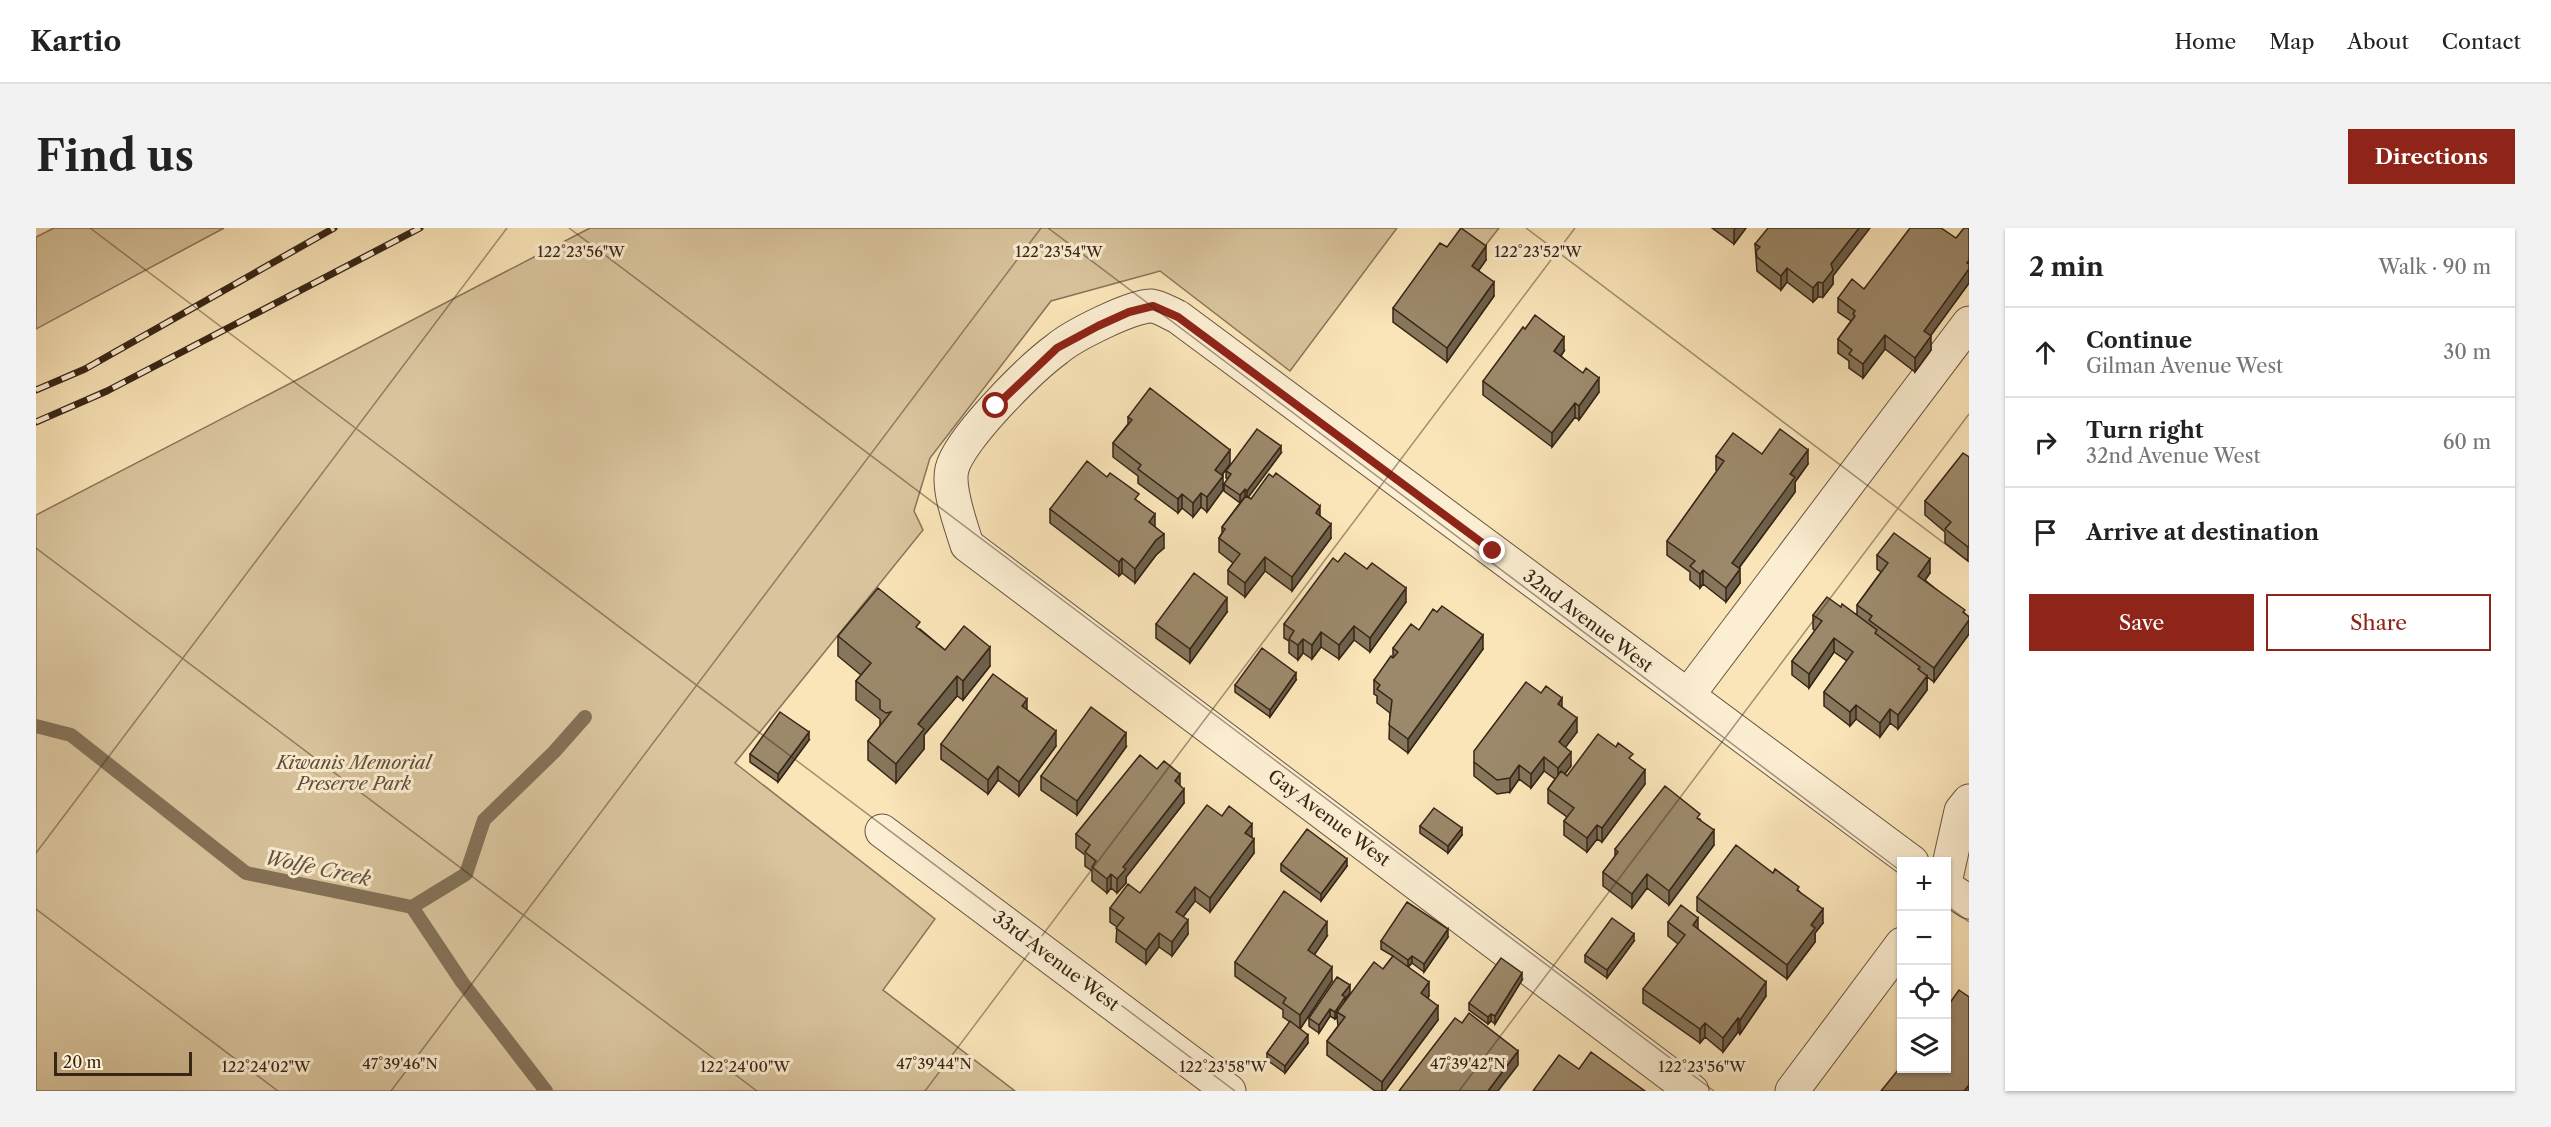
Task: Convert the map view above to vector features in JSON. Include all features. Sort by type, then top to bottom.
[{"type":"street","name":"32nd Avenue West","points":[[967,545],[953,501],[952,469],[971,435],[996,406],[1057,348],[1129,312],[1153,306],[1178,317],[1907,857]]},
{"type":"street","points":[[1688,695],[1969,323]]},
{"type":"street","name":"Gay Avenue West","points":[[967,545],[1692,1091]]},
{"type":"street","points":[[1951,859],[1961,811],[1969,801]]},
{"type":"street","name":"33rd Avenue West","points":[[882,831],[1229,1091]]},
{"type":"street","points":[[1951,890],[1969,903]]},
{"type":"street","points":[[1792,1091],[1897,952]]},
{"type":"green space","points":[[54,228],[224,228],[36,329],[36,237]]},
{"type":"green space","name":"Kiwanis Memorial Preserve Park","points":[[590,228],[1397,228],[1290,371],[1160,271],[1051,301],[930,458],[914,511],[923,530],[735,763],[935,919],[883,990],[1015,1091],[36,1091],[36,515]]},
{"type":"green space","points":[[1460,228],[1499,228],[1485,246]]},
{"type":"building","points":[[1461,228],[1486,246],[1472,266],[1494,282],[1447,348],[1393,308],[1440,243],[1447,247]]},
{"type":"building","points":[[1768,228],[1859,228],[1831,264],[1833,270],[1823,283],[1818,282],[1813,288],[1787,268],[1781,276],[1757,257],[1756,251],[1760,247],[1755,244]]},
{"type":"building","points":[[1910,228],[1941,228],[1956,238],[1964,228],[1968,228],[1969,260],[1967,263],[1969,269],[1924,331],[1931,336],[1915,358],[1885,335],[1863,364],[1849,354],[1852,350],[1838,339],[1855,316],[1853,314],[1855,311],[1838,298],[1852,279],[1864,289]]},
{"type":"building","points":[[1535,315],[1564,337],[1554,351],[1583,373],[1586,368],[1599,378],[1579,406],[1575,403],[1552,433],[1483,381],[1523,327],[1525,329]]},
{"type":"building","points":[[1150,388],[1230,450],[1215,470],[1223,476],[1207,497],[1201,493],[1193,503],[1182,494],[1178,499],[1138,469],[1141,465],[1113,443],[1132,420],[1128,417]]},
{"type":"building","points":[[1257,429],[1281,446],[1247,491],[1245,489],[1240,495],[1224,484],[1231,474],[1226,471]]},
{"type":"building","points":[[1780,429],[1808,450],[1790,474],[1795,477],[1732,563],[1740,569],[1726,588],[1703,570],[1700,574],[1690,566],[1695,561],[1667,541],[1724,461],[1716,456],[1733,433],[1762,454]]},
{"type":"building","points":[[1963,453],[1969,457],[1968,547],[1945,529],[1951,522],[1925,501]]},
{"type":"building","points":[[1087,461],[1107,477],[1110,473],[1139,494],[1135,499],[1155,514],[1149,522],[1164,534],[1156,540],[1135,569],[1122,558],[1119,562],[1050,509]]},
{"type":"building","points":[[1276,473],[1320,506],[1316,513],[1331,524],[1292,577],[1265,557],[1245,583],[1228,570],[1240,554],[1219,538],[1225,529],[1222,527],[1246,496],[1251,499],[1269,474],[1273,477]]},
{"type":"building","points":[[1894,533],[1930,559],[1918,576],[1965,610],[1963,612],[1969,617],[1934,668],[1869,620],[1872,616],[1857,605],[1888,563],[1877,555]]},
{"type":"building","points":[[1345,553],[1367,569],[1372,563],[1406,588],[1370,638],[1354,626],[1339,645],[1321,632],[1312,645],[1303,639],[1298,645],[1289,639],[1294,631],[1284,624],[1333,558],[1338,562]]},
{"type":"building","points":[[1194,573],[1227,598],[1190,649],[1156,624]]},
{"type":"building","points":[[878,588],[920,622],[916,627],[945,650],[964,626],[990,647],[963,681],[957,676],[918,724],[924,729],[896,764],[868,741],[891,712],[886,713],[880,709],[880,700],[856,681],[871,663],[838,636]]},
{"type":"building","points":[[1827,597],[1841,607],[1842,604],[1877,630],[1875,633],[1920,667],[1918,669],[1927,676],[1898,715],[1890,709],[1880,723],[1856,705],[1850,712],[1824,692],[1853,652],[1834,638],[1809,674],[1792,661],[1822,621],[1813,615]]},
{"type":"building","points":[[1442,606],[1483,635],[1408,739],[1389,725],[1392,700],[1377,689],[1380,685],[1374,680],[1391,656],[1393,658],[1398,652],[1393,648],[1411,624],[1419,630],[1433,609],[1437,612]]},
{"type":"building","points":[[1262,648],[1296,673],[1270,710],[1235,685]]},
{"type":"building","points":[[993,674],[1027,699],[1022,706],[1056,731],[1019,782],[998,766],[988,780],[941,744]]},
{"type":"building","points":[[1526,682],[1541,693],[1546,686],[1562,698],[1558,704],[1577,718],[1559,742],[1571,752],[1558,768],[1544,757],[1531,774],[1519,765],[1510,778],[1497,780],[1474,762],[1474,751]]},
{"type":"building","points":[[1091,707],[1126,733],[1077,801],[1041,776]]},
{"type":"building","points":[[780,712],[809,732],[778,774],[750,754]]},
{"type":"building","points":[[1598,734],[1616,747],[1618,743],[1633,754],[1629,758],[1645,770],[1602,828],[1597,825],[1587,838],[1564,821],[1574,808],[1548,789],[1561,771],[1567,776]]},
{"type":"building","points":[[1140,755],[1157,769],[1164,761],[1180,774],[1175,781],[1184,789],[1123,867],[1126,869],[1117,879],[1111,874],[1107,879],[1092,867],[1096,861],[1085,852],[1090,845],[1076,834]]},
{"type":"building","points":[[1665,786],[1700,814],[1697,818],[1714,830],[1669,891],[1647,874],[1632,894],[1603,872],[1618,852],[1615,849]]},
{"type":"building","points":[[1207,805],[1222,816],[1229,806],[1252,824],[1245,833],[1254,839],[1210,898],[1195,887],[1176,912],[1188,920],[1172,942],[1159,933],[1146,950],[1116,928],[1124,918],[1110,908],[1128,884],[1140,893]]},
{"type":"building","points":[[1434,808],[1462,828],[1448,846],[1420,826]]},
{"type":"building","points":[[1307,829],[1347,859],[1321,894],[1281,864]]},
{"type":"building","points":[[1736,845],[1773,873],[1775,869],[1799,887],[1797,890],[1823,909],[1811,925],[1815,928],[1787,965],[1697,897]]},
{"type":"building","points":[[1284,891],[1327,922],[1308,950],[1332,967],[1300,1015],[1283,1003],[1286,998],[1235,962]]},
{"type":"building","points":[[1407,902],[1448,929],[1424,964],[1412,956],[1408,960],[1381,941]]},
{"type":"building","points":[[1681,905],[1698,918],[1693,925],[1766,982],[1740,1020],[1738,1018],[1723,1038],[1705,1023],[1700,1029],[1643,989],[1685,935],[1668,922]]},
{"type":"building","points":[[1612,918],[1634,934],[1607,970],[1585,955]]},
{"type":"building","points":[[1393,956],[1429,982],[1421,993],[1438,1006],[1382,1082],[1327,1041],[1345,1017],[1337,1012],[1374,962],[1383,969]]},
{"type":"building","points":[[1501,958],[1522,973],[1495,1016],[1491,1014],[1488,1017],[1469,1003]]},
{"type":"building","points":[[1337,977],[1350,985],[1342,995],[1345,997],[1335,1012],[1330,1009],[1319,1025],[1309,1018]]},
{"type":"building","points":[[1959,990],[1969,997],[1969,1085],[1964,1091],[1881,1091],[1897,1071],[1897,1073],[1951,1073],[1951,1001]]},
{"type":"building","points":[[1469,1013],[1518,1051],[1488,1091],[1399,1091],[1455,1018],[1462,1023]]},
{"type":"building","points":[[1290,1021],[1308,1035],[1285,1066],[1267,1053]]},
{"type":"building","points":[[1591,1052],[1645,1091],[1533,1091],[1559,1055],[1579,1069]]},
{"type":"waterway","points":[[412,907],[466,874],[484,820],[554,752],[585,717]]},
{"type":"waterway","name":"Wolfe Creek","points":[[36,726],[71,735],[246,873],[412,907],[462,982],[546,1091]]},
{"type":"railway","points":[[36,390],[85,369],[334,228]]},
{"type":"railway","points":[[36,422],[107,391],[420,228]]},
{"type":"route","points":[[996,406],[1057,348],[1129,312],[1153,306],[1178,317],[1493,551]]}]
